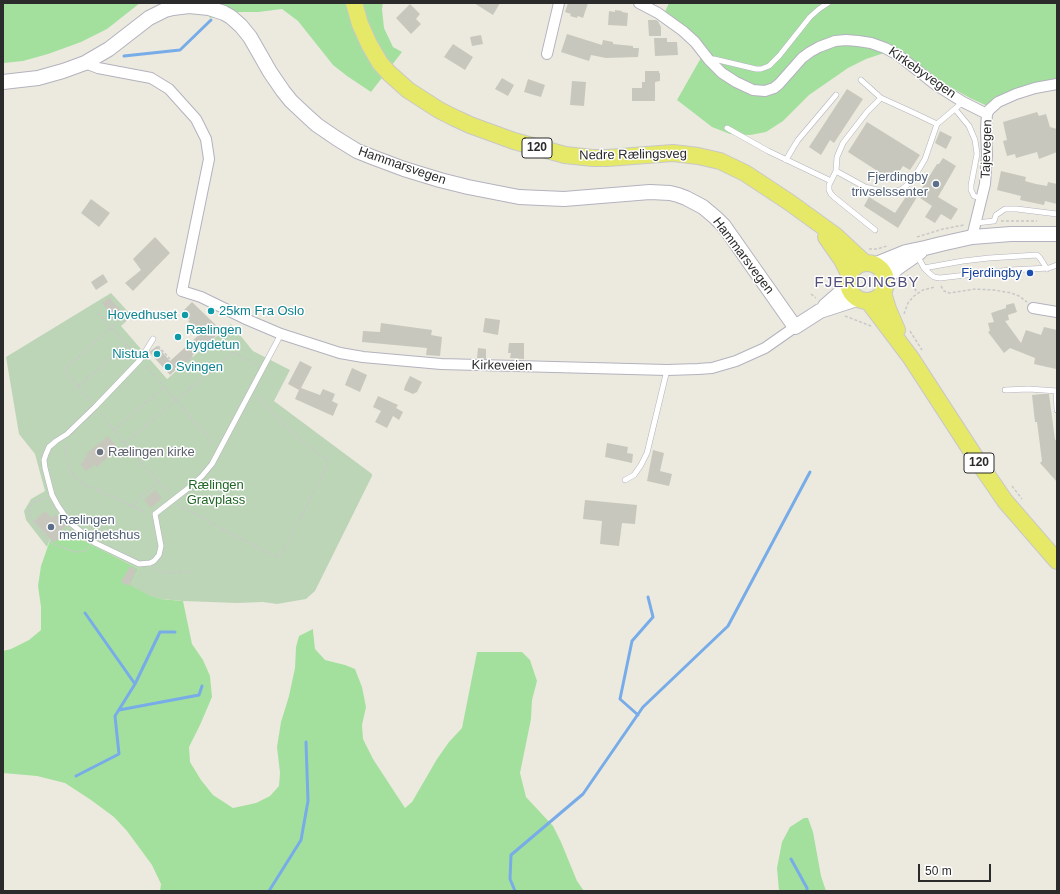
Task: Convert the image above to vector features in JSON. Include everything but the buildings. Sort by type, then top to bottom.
[{"type":"main road","name":"Nedre Rælingsveg","points":[[354,3],[360,24],[380,63],[408,90],[439,110],[470,125],[514,141],[565,155],[607,158],[673,153],[710,158],[729,164],[789,202],[836,236],[869,264]]},
{"type":"main road","name":"Nedre Rælingsveg","points":[[815,222],[836,250],[856,290],[917,355]]},
{"type":"main road","name":"120","points":[[869,264],[881,270],[884,286]]},
{"type":"main road","points":[[869,264],[856,267],[852,270],[856,290],[876,299],[884,286]]},
{"type":"main road","name":"Nedre Rælingsveg","points":[[884,286],[892,319],[917,355],[983,469],[1005,501],[1057,561]]},
{"type":"street","points":[[547,54],[560,3]]},
{"type":"street","name":"Kirkebyvegen","points":[[639,3],[658,13],[684,31],[695,42],[708,60],[722,73],[753,90],[765,91],[774,88],[802,58],[810,52],[835,41],[846,40],[871,43],[885,48],[898,55],[936,85],[964,102],[988,114]]},
{"type":"street","name":"Hammarsvegen","points":[[3,82],[38,78],[85,63],[109,49],[149,18],[165,10],[189,6],[200,6],[217,10],[231,17],[246,31],[282,91],[298,108],[317,125],[357,151],[404,169],[440,180],[473,188],[519,196],[564,199],[650,192],[674,194],[695,202],[716,218],[729,232],[794,327]]},
{"type":"street","name":"Kirkeveien","points":[[85,63],[98,68],[151,78],[169,89],[196,119],[206,139],[209,159],[182,291],[201,297],[280,334],[336,352],[363,357],[441,364],[667,370],[712,368],[736,361],[765,348],[794,327],[856,290]]},
{"type":"street","name":"Tajevegen","points":[[974,230],[987,172],[986,129],[989,110],[1006,98],[1035,88],[1057,84]]},
{"type":"street","points":[[869,264],[917,248],[941,244],[974,230],[1011,234],[1057,234]]},
{"type":"street","points":[[884,286],[897,268],[917,248]]},
{"type":"street","points":[[1033,308],[1057,312]]},
{"type":"lane","points":[[708,60],[714,59],[756,69],[769,66],[779,56],[810,17],[828,3]]},
{"type":"lane","points":[[861,80],[881,98],[937,124]]},
{"type":"lane","points":[[786,160],[798,140],[836,95]]},
{"type":"lane","points":[[875,230],[834,197],[829,190],[829,185],[836,171],[838,157],[843,143],[867,112],[881,98]]},
{"type":"lane","points":[[836,171],[865,187],[889,192],[896,192],[902,189],[912,181],[925,159],[937,124],[964,102]]},
{"type":"lane","points":[[955,109],[969,126],[975,140],[977,154],[970,185],[974,196],[982,199]]},
{"type":"lane","points":[[728,128],[756,145],[831,181]]},
{"type":"lane","points":[[974,230],[994,221],[996,215],[1005,209],[1057,214]]},
{"type":"lane","points":[[917,248],[924,268],[929,274],[940,278],[1010,270],[1047,269],[1057,265]]},
{"type":"lane","points":[[924,268],[989,258],[1036,255],[1040,258],[1047,269]]},
{"type":"lane","points":[[153,339],[140,360],[95,407],[67,434],[49,447],[44,460],[52,495],[69,522],[95,543],[139,564],[150,563],[159,555],[161,546],[155,514],[202,476],[212,464],[280,334]]},
{"type":"lane","points":[[625,480],[634,475],[647,453],[667,370]]},
{"type":"lane","points":[[1005,390],[1030,389],[1056,391],[1057,410]]},
{"type":"path","points":[[917,248],[943,229],[974,230]]},
{"type":"path","points":[[866,247],[873,249],[887,246]]},
{"type":"path","points":[[908,275],[917,293]]},
{"type":"path","points":[[941,286],[946,292],[986,289],[1011,293],[1027,301],[1033,308]]},
{"type":"path","points":[[904,317],[904,312],[911,298],[923,290],[935,287]]},
{"type":"path","points":[[842,314],[873,327]]},
{"type":"path","points":[[64,369],[120,319],[124,321],[132,316]]},
{"type":"path","points":[[908,328],[917,355]]},
{"type":"path","points":[[153,339],[170,359]]},
{"type":"path","points":[[78,386],[126,345]]},
{"type":"path","points":[[251,389],[281,422],[328,461],[327,466],[282,553],[279,556],[272,555],[173,500],[125,444],[233,353],[262,368]]},
{"type":"path","points":[[164,386],[220,450]]},
{"type":"path","points":[[67,434],[65,453],[73,475],[83,483],[148,513],[155,514]]},
{"type":"path","points":[[132,506],[158,481]]},
{"type":"path","points":[[1010,484],[1022,500]]},
{"type":"path","points":[[52,495],[34,502],[31,505],[30,513],[32,520],[41,532],[53,544],[75,552],[85,551],[95,543]]},
{"type":"path","points":[[150,563],[158,571],[169,573],[190,571]]},
{"type":"green space","points":[[3,3],[140,3],[107,29],[81,42],[23,61],[4,63]]},
{"type":"green space","points":[[204,3],[383,3],[382,9],[384,28],[393,47],[402,52],[371,92],[333,65],[298,21],[282,9],[258,12],[235,12],[210,18],[204,9]]},
{"type":"green space","points":[[669,3],[1057,3],[1057,85],[1040,87],[994,109],[945,84],[927,70],[903,55],[887,52],[866,59],[848,68],[809,95],[783,121],[766,132],[750,135],[730,134],[712,127],[677,100],[702,56],[664,14]]},
{"type":"green space","name":"Rælingen Gravplass","points":[[111,293],[132,316],[121,326],[167,379],[231,324],[253,351],[290,370],[274,401],[372,474],[315,591],[306,599],[277,604],[263,602],[237,603],[183,601],[161,599],[150,596],[130,585],[139,569],[55,526],[47,547],[26,520],[24,511],[31,499],[45,491],[35,454],[19,434],[6,357]]},
{"type":"green space","points":[[55,526],[139,569],[131,584],[161,599],[183,601],[192,644],[203,660],[210,676],[212,697],[189,747],[190,762],[201,780],[213,795],[233,808],[256,803],[270,796],[279,786],[280,773],[277,747],[281,722],[289,696],[295,668],[296,647],[299,636],[313,629],[315,649],[325,660],[355,669],[362,687],[366,707],[362,725],[363,739],[373,759],[405,808],[412,802],[437,759],[449,742],[462,728],[477,652],[522,652],[530,660],[537,681],[532,700],[531,719],[520,773],[526,797],[553,826],[577,881],[584,891],[160,891],[161,884],[152,865],[127,831],[114,817],[65,783],[37,776],[3,773],[3,651],[11,649],[29,640],[41,630],[41,607],[38,586],[41,566]]},
{"type":"green space","points":[[804,818],[808,818],[813,832],[821,876],[826,891],[779,891],[777,868],[782,842],[790,827]]},
{"type":"waterway","points":[[124,56],[180,50],[211,20]]},
{"type":"waterway","points":[[515,891],[510,879],[511,855],[583,794],[643,707],[728,626],[810,472]]},
{"type":"waterway","points":[[638,715],[620,699],[632,641],[653,617],[648,597]]},
{"type":"waterway","points":[[85,613],[135,684]]},
{"type":"waterway","points":[[76,776],[119,754],[115,716],[135,684],[160,632],[175,632]]},
{"type":"waterway","points":[[119,710],[199,695],[202,686]]},
{"type":"waterway","points":[[269,891],[301,840],[308,801],[306,742]]},
{"type":"waterway","points":[[791,859],[807,888],[807,891]]},
{"type":"place","name":"Fjerdingby trivselssenter","points":[[936,184]]},
{"type":"place","name":"Fjerdingby","points":[[1030,273]]},
{"type":"place","name":"25km Fra Oslo","points":[[211,311]]},
{"type":"place","name":"Hovedhuset","points":[[185,315]]},
{"type":"place","name":"Rælingen bygdetun","points":[[178,337]]},
{"type":"place","name":"Nistua","points":[[157,354]]},
{"type":"place","name":"Svingen","points":[[168,367]]},
{"type":"place","name":"Rælingen kirke","points":[[100,452]]},
{"type":"place","name":"Rælingen menighetshus","points":[[51,527]]},
{"type":"district","name":"FJERDINGBY","points":[[867,283]]}]
